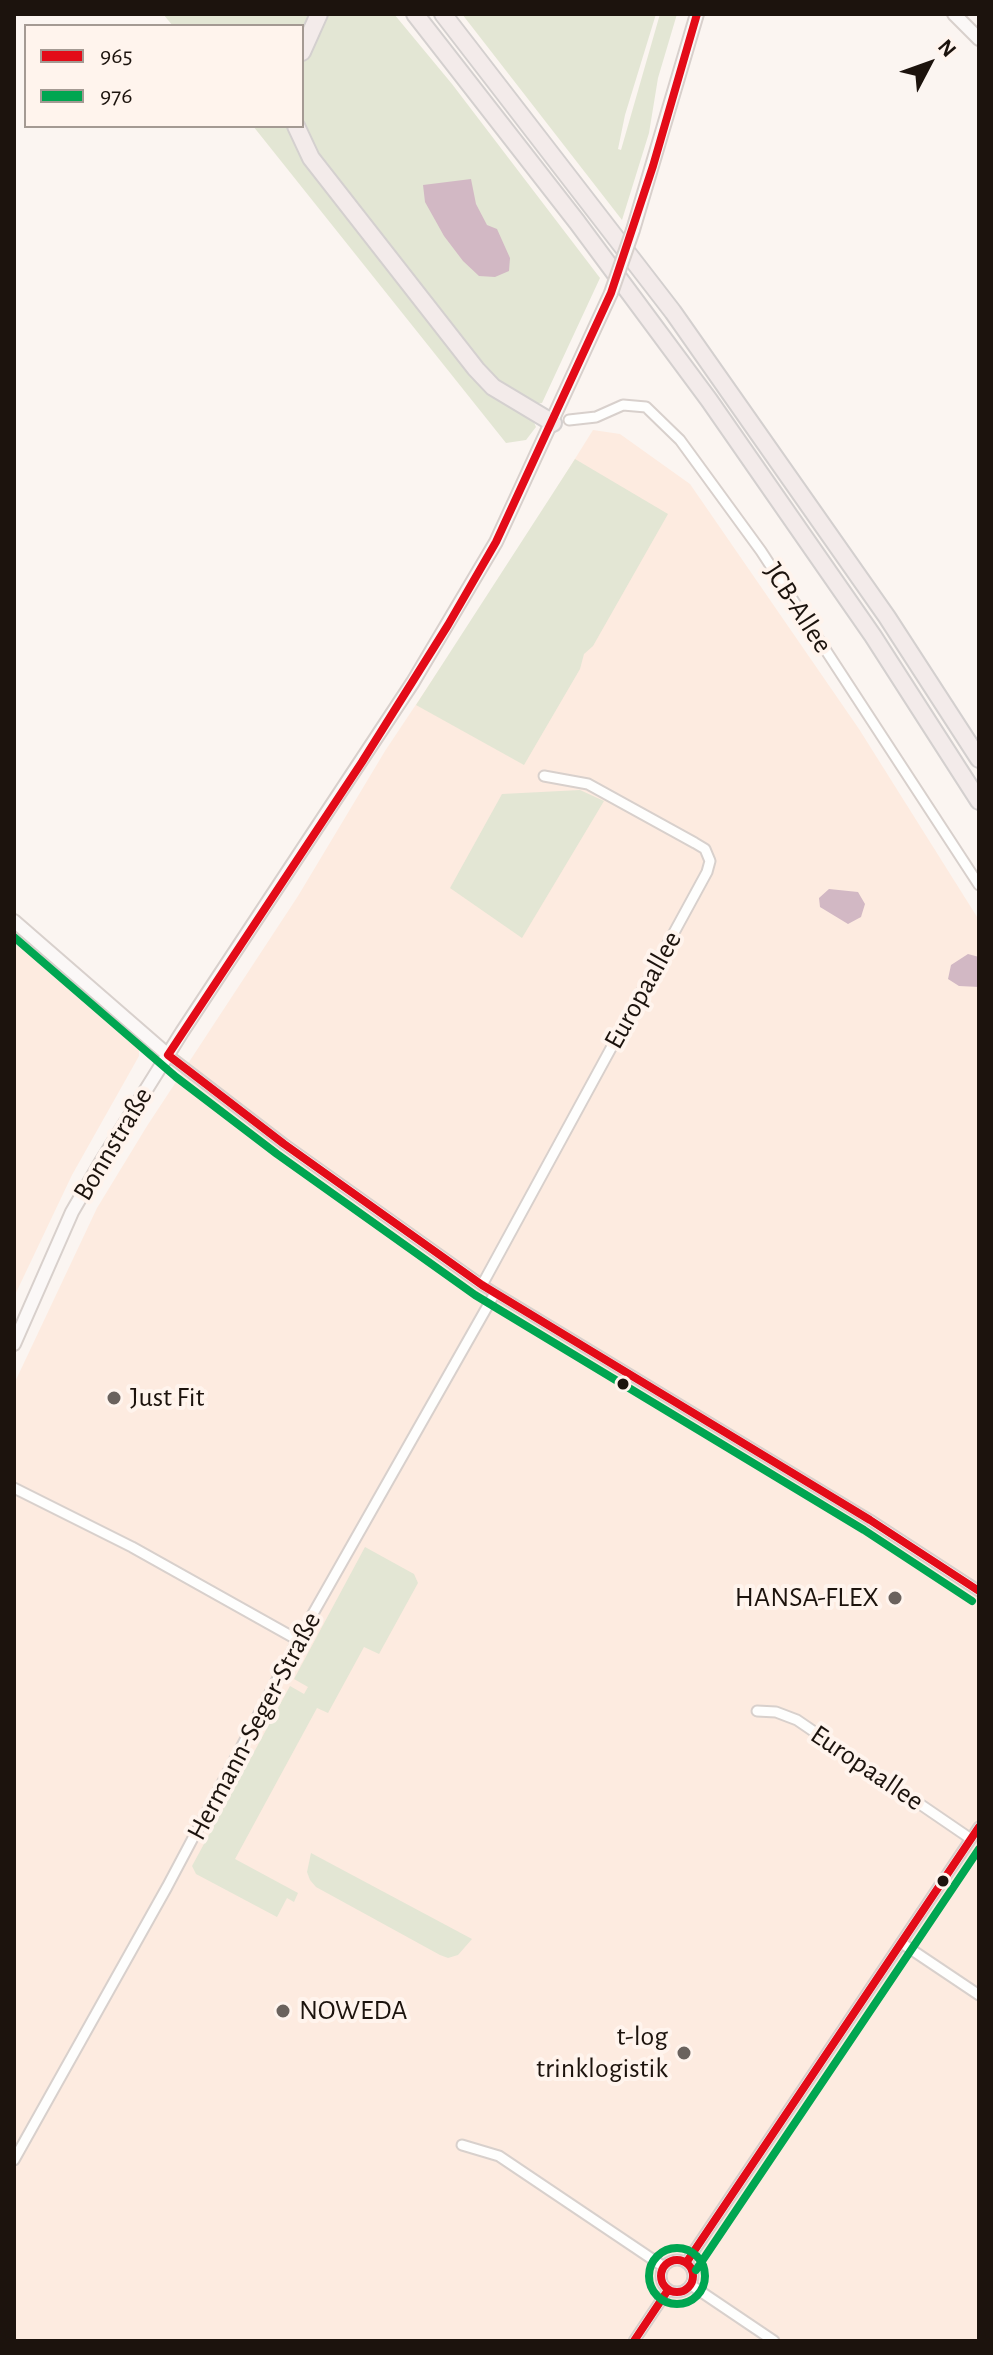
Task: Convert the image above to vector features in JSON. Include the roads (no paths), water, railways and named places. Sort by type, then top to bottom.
[{"type":"highway","points":[[304,48],[319,14]]},
{"type":"highway","points":[[415,14],[577,222],[709,400],[873,636],[979,801]]},
{"type":"highway","points":[[443,14],[673,312],[878,604],[979,759]]},
{"type":"highway","points":[[297,128],[311,158],[476,369],[493,387],[561,421]]},
{"type":"main road","name":"Bonnstraße","points":[[14,1344],[72,1212],[168,1055],[355,774],[448,625],[561,421],[633,230],[697,14]]},
{"type":"main road","points":[[954,14],[979,39]]},
{"type":"main road","points":[[14,921],[168,1055]]},
{"type":"street","name":"JCB-Allee","points":[[561,421],[596,417],[623,405],[646,407],[680,440],[761,551],[979,885]]},
{"type":"street","name":"Europaallee","points":[[482,1285],[707,872],[710,861],[705,849],[588,784],[544,776]]},
{"type":"street","points":[[168,1055],[284,1144],[482,1285],[881,1527],[979,1591]]},
{"type":"street","name":"Hermann-Seger-Straße","points":[[14,2160],[167,1887],[298,1640],[495,1293]]},
{"type":"street","points":[[14,1488],[132,1547],[298,1640]]},
{"type":"street","name":"Europaallee","points":[[757,1711],[776,1712],[797,1720],[971,1839]]},
{"type":"street","points":[[686,2263],[979,1827]]},
{"type":"street","points":[[903,1944],[979,1995]]},
{"type":"street","points":[[462,2145],[499,2156],[664,2267]]},
{"type":"street","points":[[675,2260],[686,2263],[693,2273],[691,2285],[681,2292],[668,2290],[661,2280],[664,2267],[675,2260]]},
{"type":"street","points":[[691,2285],[774,2341]]},
{"type":"street","points":[[634,2341],[668,2290]]},
{"type":"place","name":"Just Fit","points":[[114,1398]]},
{"type":"place","name":"HANSA-FLEX","points":[[895,1598]]},
{"type":"place","name":"NOWEDA","points":[[283,2011]]},
{"type":"place","name":"t-log trinklogistik","points":[[684,2053]]}]
